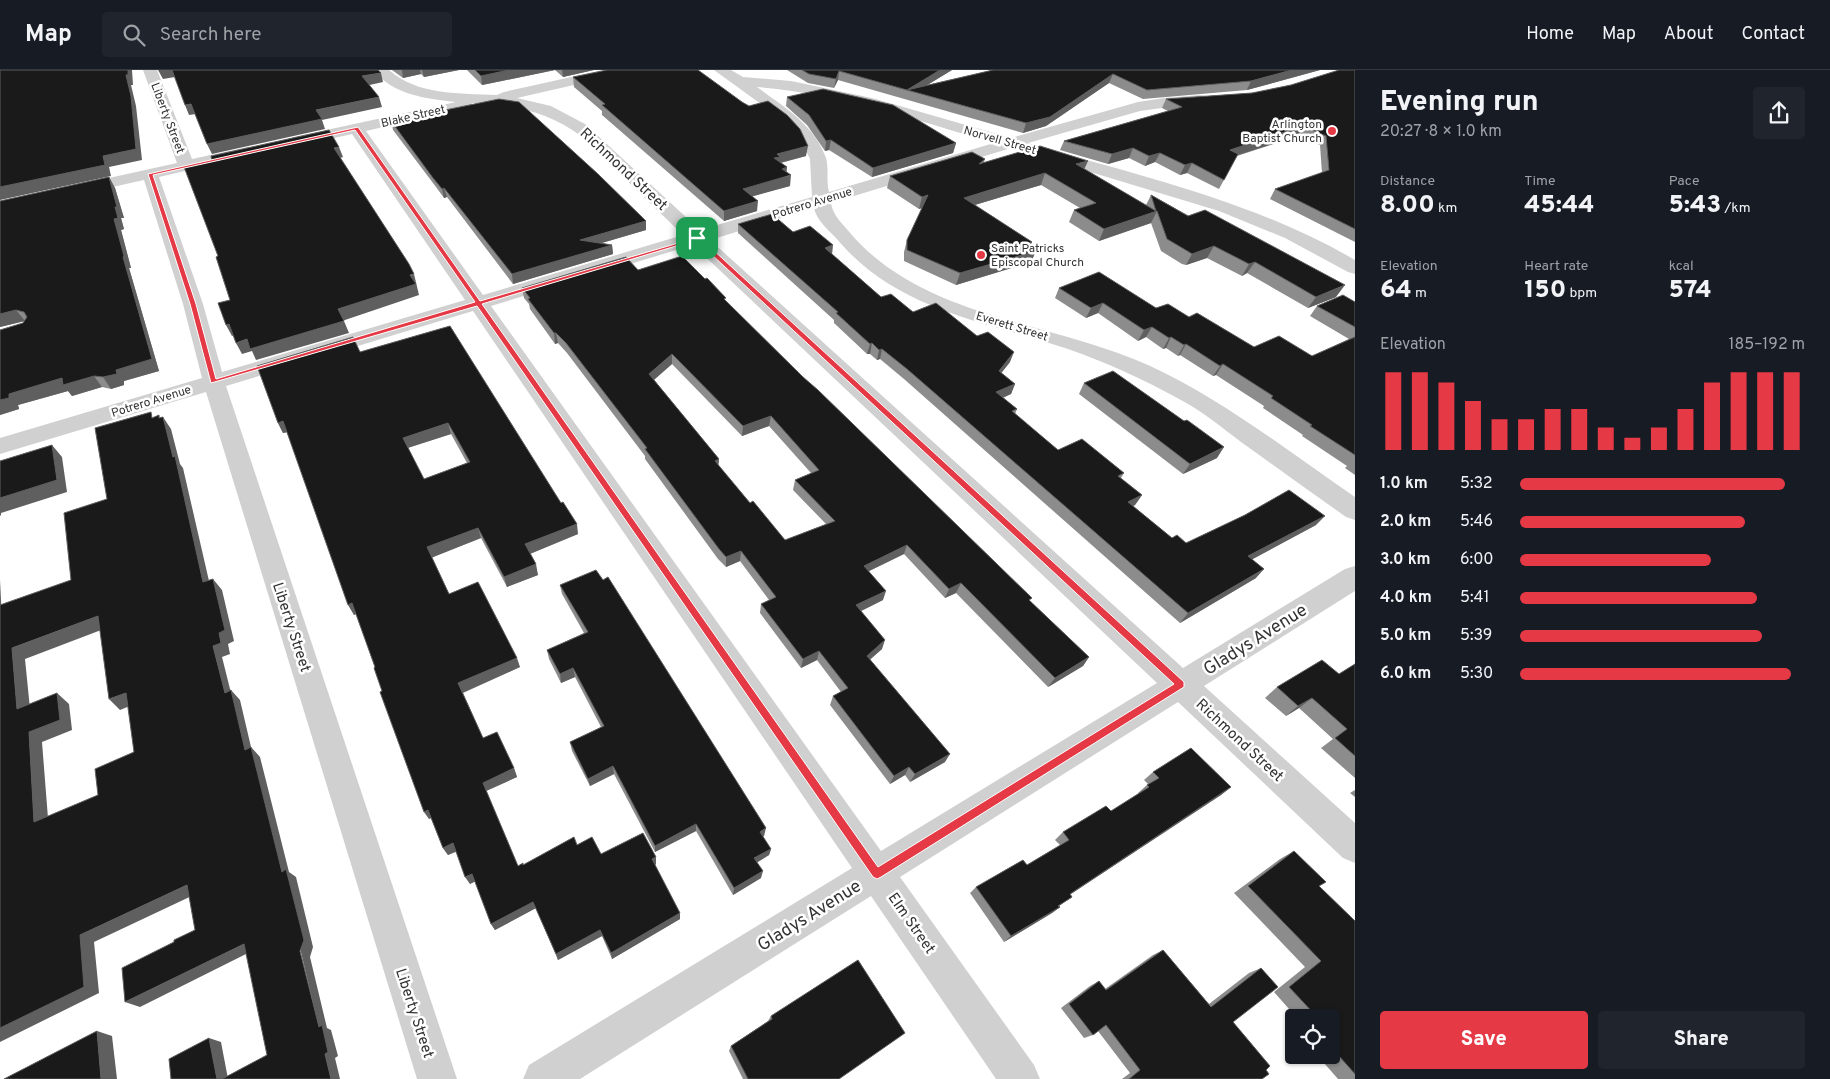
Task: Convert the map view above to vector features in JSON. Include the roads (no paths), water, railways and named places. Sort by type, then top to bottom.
[{"type":"street","name":"Liberty Street","points":[[150,70],[186,166]]},
{"type":"street","points":[[381,70],[390,80],[428,93],[489,99]]},
{"type":"street","name":"Blake Street","points":[[281,145],[622,70]]},
{"type":"street","name":"Norvell Street","points":[[721,70],[740,81],[791,86],[872,102],[1226,208],[1278,226],[1326,250],[1355,268]]},
{"type":"street","name":"Everett Street","points":[[740,81],[792,120],[807,136],[818,159],[821,200],[824,213],[852,246],[875,267],[906,287],[946,305],[988,320],[1089,349],[1140,370],[1198,400],[1355,510]]},
{"type":"street","points":[[400,84],[398,92],[416,115]]},
{"type":"street","points":[[546,87],[572,111],[572,120]]},
{"type":"street","name":"Potrero Avenue","points":[[0,446],[1138,107],[1164,102],[1220,98]]},
{"type":"street","name":"Richmond Street","points":[[489,99],[516,102],[546,109],[572,120],[697,238],[1355,846]]},
{"type":"street","name":"Elm Street","points":[[356,128],[1020,1079]]},
{"type":"street","points":[[0,207],[262,149]]},
{"type":"street","name":"Liberty Street","points":[[150,174],[193,304],[214,382],[436,1079]]},
{"type":"street","name":"Gladys Avenue","points":[[543,1079],[1355,577]]},
{"type":"place","name":"Arlington Baptist Church","points":[[1332,131]]},
{"type":"place","name":"Saint Patricks Episcopal Church","points":[[981,255]]}]
